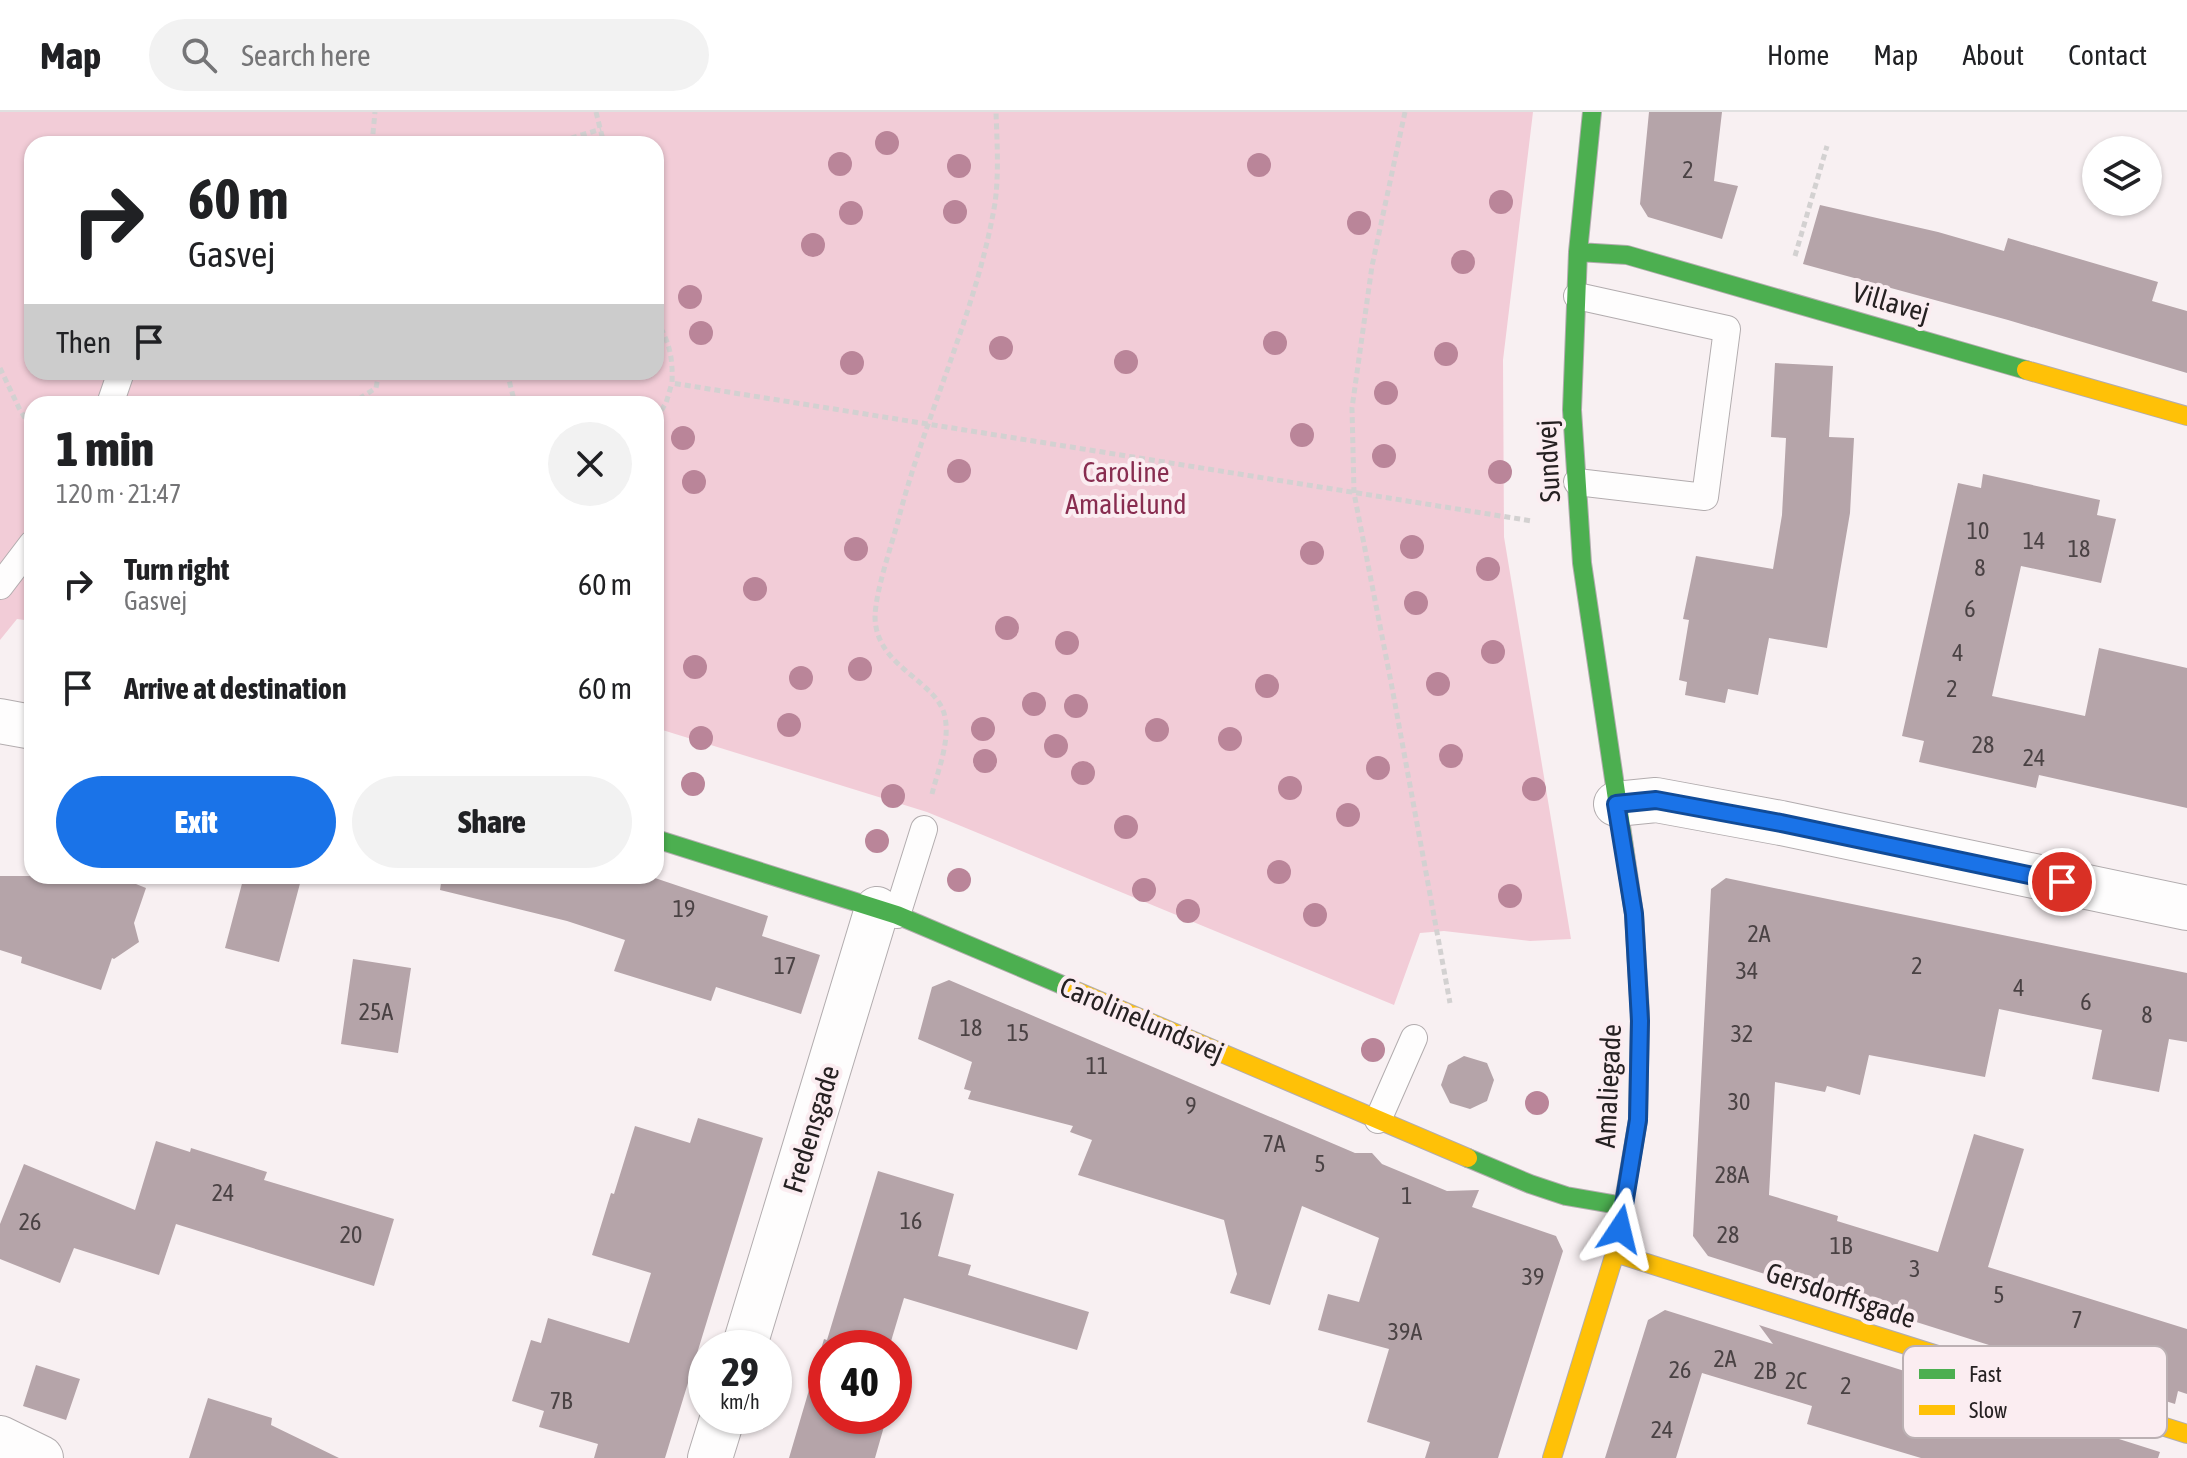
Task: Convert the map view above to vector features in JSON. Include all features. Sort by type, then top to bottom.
[{"type":"street","name":"Sundvej","points":[[1592,112],[1578,252],[1572,410],[1587,607],[1616,804]]},
{"type":"street","name":"Villavej","points":[[1578,252],[1627,255],[2187,416]]},
{"type":"street","points":[[0,721],[24,726]]},
{"type":"street","points":[[1616,804],[1656,800],[1766,820],[2187,908]]},
{"type":"street","name":"Amaliegade","points":[[1552,1458],[1615,1253],[1638,1120],[1640,1021],[1634,914],[1616,804]]},
{"type":"street","name":"Carolinelundsvej","points":[[664,842],[887,912],[1530,1184],[1566,1196],[1624,1206]]},
{"type":"street","name":"Fredensgade","points":[[750,1330],[887,912]]},
{"type":"street","name":"Gersdorffsgade","points":[[1615,1253],[1909,1346]]},
{"type":"street","name":"Gersdorffsgade","points":[[2167,1428],[2187,1434]]},
{"type":"street","points":[[710,1458],[717,1434]]},
{"type":"street","points":[[0,1438],[41,1458]]},
{"type":"lane","points":[[1577,296],[1727,329],[1705,497],[1577,482]]},
{"type":"lane","points":[[0,586],[24,554]]},
{"type":"lane","points":[[887,912],[924,829]]},
{"type":"lane","points":[[1378,1120],[1414,1038]]},
{"type":"path","points":[[373,136],[375,112]]},
{"type":"path","points":[[596,112],[602,136]]},
{"type":"path","points":[[924,829],[947,735],[945,714],[935,697],[905,672],[883,646],[875,617],[907,487],[980,270],[995,201],[996,112]]},
{"type":"path","points":[[1405,112],[1372,266],[1352,408],[1354,493],[1450,1003]]},
{"type":"path","points":[[578,136],[601,129]]},
{"type":"path","points":[[1783,300],[1827,146]]},
{"type":"path","points":[[664,334],[673,361],[672,383],[664,406]]},
{"type":"path","points":[[0,368],[24,416]]},
{"type":"path","points":[[364,396],[376,388],[378,380]]},
{"type":"path","points":[[672,383],[1580,528]]},
{"type":"green space","name":"Caroline Amalielund","points":[[0,112],[1533,112],[1503,360],[1504,537],[1571,939],[1530,941],[1444,931],[1420,933],[1394,1005],[927,812],[664,730],[664,396],[24,396],[24,620],[17,619],[0,640]]},
{"type":"building","points":[[1649,112],[1722,112],[1714,181],[1738,186],[1722,239],[1648,217],[1640,204]]},
{"type":"building","points":[[1820,205],[1938,232],[2004,251],[2008,238],[2158,282],[2152,301],[2187,311],[2187,373],[1803,264]]},
{"type":"building","points":[[1775,363],[1833,366],[1829,437],[1854,438],[1850,513],[1827,648],[1769,638],[1758,695],[1728,689],[1725,703],[1685,695],[1687,682],[1679,680],[1689,620],[1683,619],[1696,556],[1773,569],[1782,515],[1786,438],[1771,437]]},
{"type":"building","points":[[1983,474],[2100,500],[2097,515],[2116,519],[2101,583],[2021,566],[1992,696],[2085,716],[2099,648],[2187,668],[2187,808],[2039,775],[2036,788],[1919,762],[1924,741],[1902,736],[1958,483],[1981,488]]},
{"type":"building","points":[[0,876],[24,876],[24,884],[136,884],[146,888],[134,923],[139,942],[112,958],[101,990],[21,963],[22,957],[0,950]]},
{"type":"building","points":[[1726,878],[2187,973],[2187,1042],[2169,1039],[2159,1092],[2092,1079],[2102,1030],[1999,1009],[1985,1077],[1869,1055],[1860,1095],[1827,1086],[1825,1092],[1775,1082],[1769,1195],[1838,1216],[1837,1221],[1938,1252],[1974,1134],[2024,1149],[1988,1267],[2187,1329],[2187,1394],[2178,1391],[2175,1404],[2167,1401],[2167,1346],[1992,1346],[1708,1256],[1693,1236],[1711,889]]},
{"type":"building","points":[[664,881],[768,916],[762,936],[820,955],[801,1014],[716,987],[711,1001],[614,971],[625,940],[567,921],[440,890],[441,884],[664,884]]},
{"type":"building","points":[[242,884],[300,884],[279,962],[225,948]]},
{"type":"building","points":[[353,959],[411,968],[398,1053],[341,1044]]},
{"type":"building","points":[[949,980],[1355,1153],[1372,1153],[1382,1164],[1447,1191],[1479,1190],[1472,1207],[1556,1236],[1563,1251],[1498,1458],[1425,1458],[1430,1442],[1367,1422],[1389,1349],[1318,1330],[1328,1294],[1359,1302],[1379,1238],[1302,1206],[1270,1305],[1230,1293],[1237,1274],[1224,1220],[1078,1175],[1092,1140],[1070,1132],[1073,1126],[968,1099],[971,1091],[964,1089],[972,1062],[918,1039],[932,987]]},
{"type":"building","points":[[1464,1056],[1487,1063],[1494,1080],[1487,1101],[1470,1109],[1450,1103],[1441,1085],[1448,1065]]},
{"type":"building","points":[[698,1118],[763,1138],[704,1330],[688,1330],[688,1383],[665,1458],[594,1458],[598,1444],[539,1427],[544,1411],[512,1401],[531,1340],[541,1343],[548,1318],[629,1343],[651,1273],[592,1255],[635,1126],[690,1143]]},
{"type":"building","points":[[156,1141],[190,1152],[191,1148],[267,1172],[264,1180],[394,1219],[374,1286],[176,1224],[159,1275],[74,1248],[60,1283],[0,1259],[0,1224],[24,1164],[135,1210]]},
{"type":"building","points":[[878,1171],[954,1194],[938,1256],[971,1265],[968,1275],[1089,1312],[1077,1350],[904,1298],[894,1330],[830,1330]]},
{"type":"building","points":[[1665,1310],[1773,1344],[1759,1325],[1903,1371],[1903,1438],[2116,1438],[2160,1452],[2158,1458],[1921,1458],[1807,1424],[1812,1406],[1702,1373],[1676,1458],[1605,1458],[1648,1320]]},
{"type":"building","points":[[36,1365],[80,1379],[66,1420],[23,1406]]},
{"type":"building","points":[[808,1393],[808,1434],[882,1434],[875,1458],[789,1458]]},
{"type":"building","points":[[208,1398],[272,1418],[271,1425],[339,1458],[189,1458]]},
{"type":"traffic: fast","points":[[1592,112],[1578,252],[1572,410],[1582,563],[1634,914],[1640,1014]]},
{"type":"traffic: fast","points":[[1578,252],[1627,255],[2026,370]]},
{"type":"traffic: fast","points":[[664,842],[897,915],[1067,987]]},
{"type":"traffic: fast","points":[[1468,1158],[1566,1196],[1624,1206]]},
{"type":"traffic: slow","points":[[2026,370],[2187,416]]},
{"type":"traffic: slow","points":[[1067,987],[1468,1158]]},
{"type":"traffic: slow","points":[[1552,1458],[1615,1253],[1638,1120],[1640,1014]]},
{"type":"traffic: slow","points":[[1615,1253],[1909,1346]]},
{"type":"traffic: slow","points":[[2167,1428],[2187,1434]]},
{"type":"route","points":[[1620,1229],[1638,1120],[1640,1021],[1634,914],[1616,804],[1656,800],[2062,882]]}]
